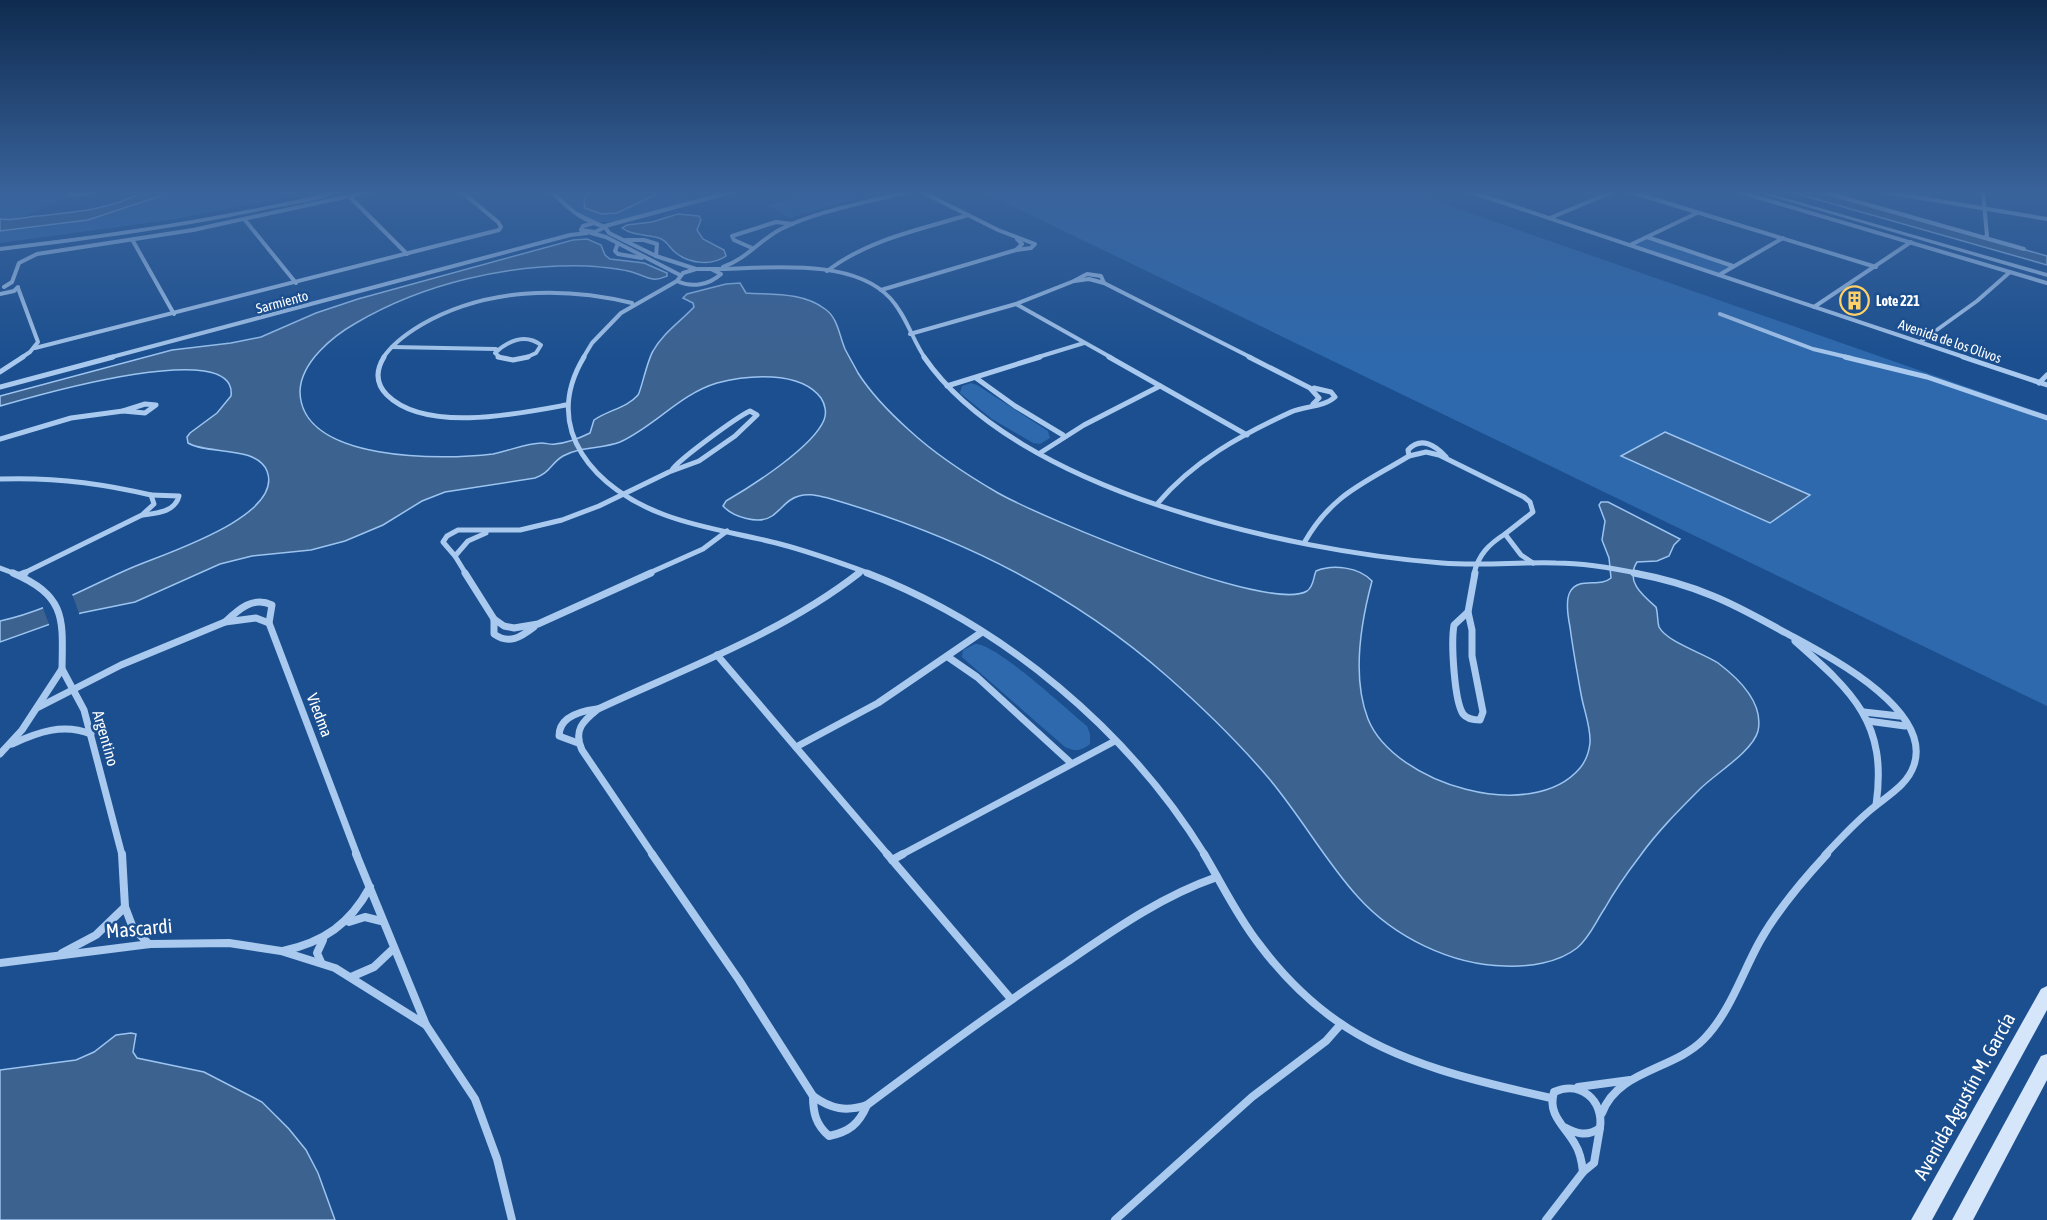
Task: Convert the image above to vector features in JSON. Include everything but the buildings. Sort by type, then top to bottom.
[{"type":"main road","name":"Avenida Agustín M. García","points":[[1921,1220],[2047,994]]},
{"type":"main road","points":[[1962,1220],[2047,1062]]},
{"type":"street","points":[[35,348],[38,342],[36,333],[15,285],[16,266],[21,260],[30,256],[79,249]]},
{"type":"street","points":[[137,249],[174,314]]},
{"type":"street","points":[[268,249],[296,283]]},
{"type":"street","points":[[402,249],[407,254]]},
{"type":"street","points":[[0,372],[35,348],[427,249]]},
{"type":"street","name":"Sarmiento","points":[[0,387],[518,249]]},
{"type":"street","points":[[616,249],[615,251],[621,256],[646,258]]},
{"type":"street","points":[[629,249],[680,275]]},
{"type":"street","points":[[642,249],[696,269]]},
{"type":"street","points":[[656,256],[657,249]]},
{"type":"street","points":[[711,268],[736,263],[751,249]]},
{"type":"street","points":[[827,271],[846,256],[862,249]]},
{"type":"street","points":[[881,290],[1024,249]]},
{"type":"street","name":"Avenida de los Olivos","points":[[1642,249],[2047,385]]},
{"type":"street","points":[[1682,249],[1733,266]]},
{"type":"street","points":[[1719,275],[1763,249]]},
{"type":"street","points":[[1818,249],[1876,267]]},
{"type":"street","points":[[1814,307],[1901,249]]},
{"type":"street","points":[[1934,249],[2047,283]]},
{"type":"street","points":[[1957,249],[2047,275]]},
{"type":"street","points":[[736,263],[735,266],[741,269]]},
{"type":"street","points":[[711,268],[721,274]]},
{"type":"street","points":[[666,288],[680,275],[696,269],[711,268],[795,268],[827,271],[854,278],[881,290],[896,304],[910,334],[933,370],[947,386],[993,424],[1040,453],[1084,475],[1157,504],[1218,524],[1304,543],[1392,558],[1476,565],[1575,563],[1646,576],[1712,596],[1855,671],[1885,697],[1899,716],[1916,748],[1914,769],[1905,782],[1876,805],[1813,868],[1754,950],[1719,1020],[1702,1041],[1665,1067],[1634,1079],[1608,1098],[1602,1113],[1598,1155],[1594,1163],[1583,1172],[1546,1220]]},
{"type":"street","points":[[741,269],[721,274],[716,279],[705,283],[682,284],[666,288],[632,303],[598,336],[579,362],[572,375],[566,405],[567,422],[580,454],[602,480],[665,515],[799,549],[861,571],[925,598],[982,632],[1038,671],[1064,693],[1138,768],[1198,845],[1242,921],[1279,969],[1341,1024],[1392,1051],[1433,1068],[1551,1098]]},
{"type":"street","points":[[1920,342],[1977,301],[2010,272]]},
{"type":"street","points":[[910,334],[1016,304],[1074,281],[1082,275],[1091,274],[1101,276],[1104,283],[1310,388],[1319,398],[1313,404]]},
{"type":"street","points":[[677,280],[682,284]]},
{"type":"street","points":[[2,288],[15,285]]},
{"type":"street","points":[[2,294],[15,285]]},
{"type":"street","points":[[566,405],[489,417],[448,416],[410,409],[385,395],[378,380],[381,361],[400,339],[430,320],[493,300],[527,294],[568,292],[632,303]]},
{"type":"street","points":[[2,294],[23,300]]},
{"type":"street","points":[[1016,304],[1247,435]]},
{"type":"street","points":[[1720,314],[1807,347],[1927,376],[2047,418]]},
{"type":"street","points":[[392,347],[496,349],[506,343],[521,339],[534,340],[541,345],[533,355],[511,360],[499,358],[495,353],[496,349]]},
{"type":"street","points":[[947,386],[1084,343]]},
{"type":"street","points":[[2039,383],[2047,375]]},
{"type":"street","points":[[976,378],[1015,406],[1063,435]]},
{"type":"street","points":[[1040,453],[1063,435],[1160,386]]},
{"type":"street","points":[[1157,504],[1165,493],[1194,468],[1224,447],[1313,404],[1330,402],[1335,397],[1327,391],[1310,388]]},
{"type":"street","points":[[0,439],[71,418],[123,411],[145,404],[156,405],[143,413],[123,411]]},
{"type":"street","points":[[672,470],[677,462],[710,440],[741,415],[750,411],[757,415],[709,454],[690,466],[672,470],[625,494],[540,525],[504,531],[462,529],[451,532],[443,542],[455,556],[494,619],[507,628],[525,628],[703,549],[727,531]]},
{"type":"street","points":[[1409,456],[1408,450],[1413,444],[1428,442],[1438,447],[1446,457]]},
{"type":"street","points":[[1304,543],[1317,519],[1332,502],[1409,456],[1426,452],[1446,457],[1524,497],[1530,502],[1533,512],[1531,516],[1484,550],[1476,565],[1468,612],[1472,621],[1474,672],[1483,712],[1480,720],[1470,719],[1462,712],[1453,650],[1454,625],[1468,612]]},
{"type":"street","points":[[0,479],[70,480],[151,495],[179,496],[180,500],[166,510],[142,515],[20,575]]},
{"type":"street","points":[[142,515],[154,504],[151,495]]},
{"type":"street","points":[[455,556],[466,542],[489,531]]},
{"type":"street","points":[[1505,534],[1521,555],[1533,563]]},
{"type":"street","points":[[0,568],[20,575],[54,601],[63,622],[62,669],[11,744],[0,754]]},
{"type":"street","points":[[861,571],[807,610],[717,655],[598,709],[578,726],[578,743],[739,981],[813,1096],[827,1107],[843,1111],[867,1105],[1011,999],[1106,935],[1194,884],[1217,878]]},
{"type":"street","name":"Viedma","points":[[225,622],[238,609],[249,603],[259,601],[272,605],[269,623],[382,921]]},
{"type":"street","points":[[36,709],[121,665],[225,622],[256,618],[269,623]]},
{"type":"street","points":[[494,619],[494,634],[507,641],[523,636],[538,624]]},
{"type":"street","points":[[796,747],[860,714],[982,632]]},
{"type":"street","points":[[1788,635],[1835,678],[1864,712],[1879,749],[1882,782],[1876,805]]},
{"type":"street","points":[[717,655],[1011,999]]},
{"type":"street","points":[[948,657],[976,677],[1071,763]]},
{"type":"street","name":"Argentino","points":[[62,669],[84,710],[121,847],[126,894],[125,907]]},
{"type":"street","points":[[578,743],[560,736],[559,729],[564,720],[588,710],[598,709]]},
{"type":"street","points":[[1864,712],[1899,716]]},
{"type":"street","points":[[1868,721],[1905,726]]},
{"type":"street","points":[[11,744],[31,735],[62,728],[78,728],[91,734]]},
{"type":"street","points":[[892,860],[1113,742]]},
{"type":"street","points":[[347,923],[362,903],[370,887]]},
{"type":"street","points":[[125,907],[129,925],[137,936],[150,944]]},
{"type":"street","points":[[53,956],[96,935],[125,907]]},
{"type":"street","points":[[281,951],[304,947],[363,916],[372,916],[382,921],[392,950],[426,1025],[474,1098],[504,1182],[512,1220]]},
{"type":"street","points":[[325,937],[318,946],[317,953],[321,962],[351,977],[426,1025]]},
{"type":"street","name":"Mascardi","points":[[0,963],[150,944],[189,942],[230,943],[281,951],[321,962]]},
{"type":"street","points":[[351,977],[367,973],[380,965],[392,950]]},
{"type":"street","points":[[1115,1220],[1252,1097],[1326,1041],[1341,1024]]},
{"type":"street","points":[[1583,1172],[1580,1153],[1553,1113],[1551,1098],[1554,1092],[1559,1088],[1575,1088],[1634,1079]]},
{"type":"street","points":[[1575,1088],[1592,1098],[1602,1113]]},
{"type":"street","points":[[813,1096],[813,1115],[818,1127],[829,1136],[854,1130],[862,1119],[867,1105]]},
{"type":"street","points":[[1564,1127],[1588,1135],[1600,1128]]},
{"type":"shaded area","points":[[540,249],[603,249],[610,259],[644,263],[667,273],[667,276],[655,279],[604,267],[557,266],[527,268],[467,279],[438,287],[382,309],[338,335],[312,360],[302,380],[300,391],[306,415],[324,432],[349,444],[379,452],[443,457],[493,454],[530,444],[553,444],[568,441],[590,433],[594,420],[628,403],[638,395],[657,345],[694,307],[693,303],[683,298],[687,294],[726,284],[740,283],[746,293],[777,294],[807,300],[829,313],[858,373],[888,410],[919,439],[952,464],[1022,505],[1154,560],[1249,589],[1285,594],[1307,591],[1316,571],[1338,567],[1367,576],[1372,581],[1364,614],[1359,668],[1363,703],[1368,719],[1383,742],[1405,762],[1434,778],[1466,789],[1499,795],[1530,794],[1558,785],[1580,768],[1588,753],[1590,737],[1567,604],[1570,592],[1579,584],[1601,582],[1611,578],[1609,558],[1602,540],[1605,521],[1599,505],[1601,502],[1608,502],[1680,539],[1669,556],[1657,561],[1637,562],[1633,575],[1634,581],[1656,607],[1659,627],[1669,638],[1718,663],[1748,692],[1757,711],[1758,731],[1749,746],[1700,789],[1654,838],[1621,882],[1582,944],[1577,948],[1552,961],[1524,966],[1485,964],[1444,954],[1406,936],[1372,911],[1334,868],[1266,775],[1231,737],[1168,677],[1091,617],[1008,568],[965,548],[874,512],[828,498],[810,495],[795,497],[772,516],[760,520],[739,516],[727,510],[723,506],[726,501],[766,476],[795,454],[818,431],[824,420],[824,403],[812,389],[787,379],[772,377],[729,380],[704,388],[620,442],[570,453],[535,478],[445,492],[422,501],[383,525],[345,541],[311,550],[252,556],[220,564],[135,602],[81,613],[0,642],[0,621],[51,605],[217,532],[257,504],[268,488],[267,471],[253,457],[197,447],[188,443],[187,437],[190,433],[217,413],[231,396],[225,379],[202,371],[169,370],[129,375],[49,392],[0,406],[0,396],[172,350],[261,337],[316,313],[358,299]]},
{"type":"shaded area","points":[[672,249],[722,249],[726,256],[714,261],[701,262],[688,260]]},
{"type":"shaded area","points":[[1101,249],[1573,249],[2047,415],[2047,706]]},
{"type":"shaded area","points":[[1642,249],[1682,249],[1733,266],[1719,275]]},
{"type":"shaded area","points":[[1991,249],[2022,249],[2047,256],[2047,265]]},
{"type":"shaded area","points":[[971,383],[1048,431],[1050,438],[1040,444],[1033,443],[992,419],[960,393],[962,386]]},
{"type":"shaded area","points":[[1665,432],[1810,495],[1770,523],[1621,456]]},
{"type":"shaded area","points":[[975,644],[999,654],[1087,726],[1090,744],[1078,750],[1065,747],[962,657],[963,650]]},
{"type":"shaded area","points":[[136,1034],[133,1052],[137,1058],[204,1072],[262,1102],[306,1150],[318,1173],[335,1220],[0,1220],[0,1070],[76,1060],[94,1052],[116,1035]]},
{"type":"pier","points":[[72,594],[80,616],[50,627],[42,605]]},
{"type":"place","name":"Lote 221","points":[[1855,301]]}]
